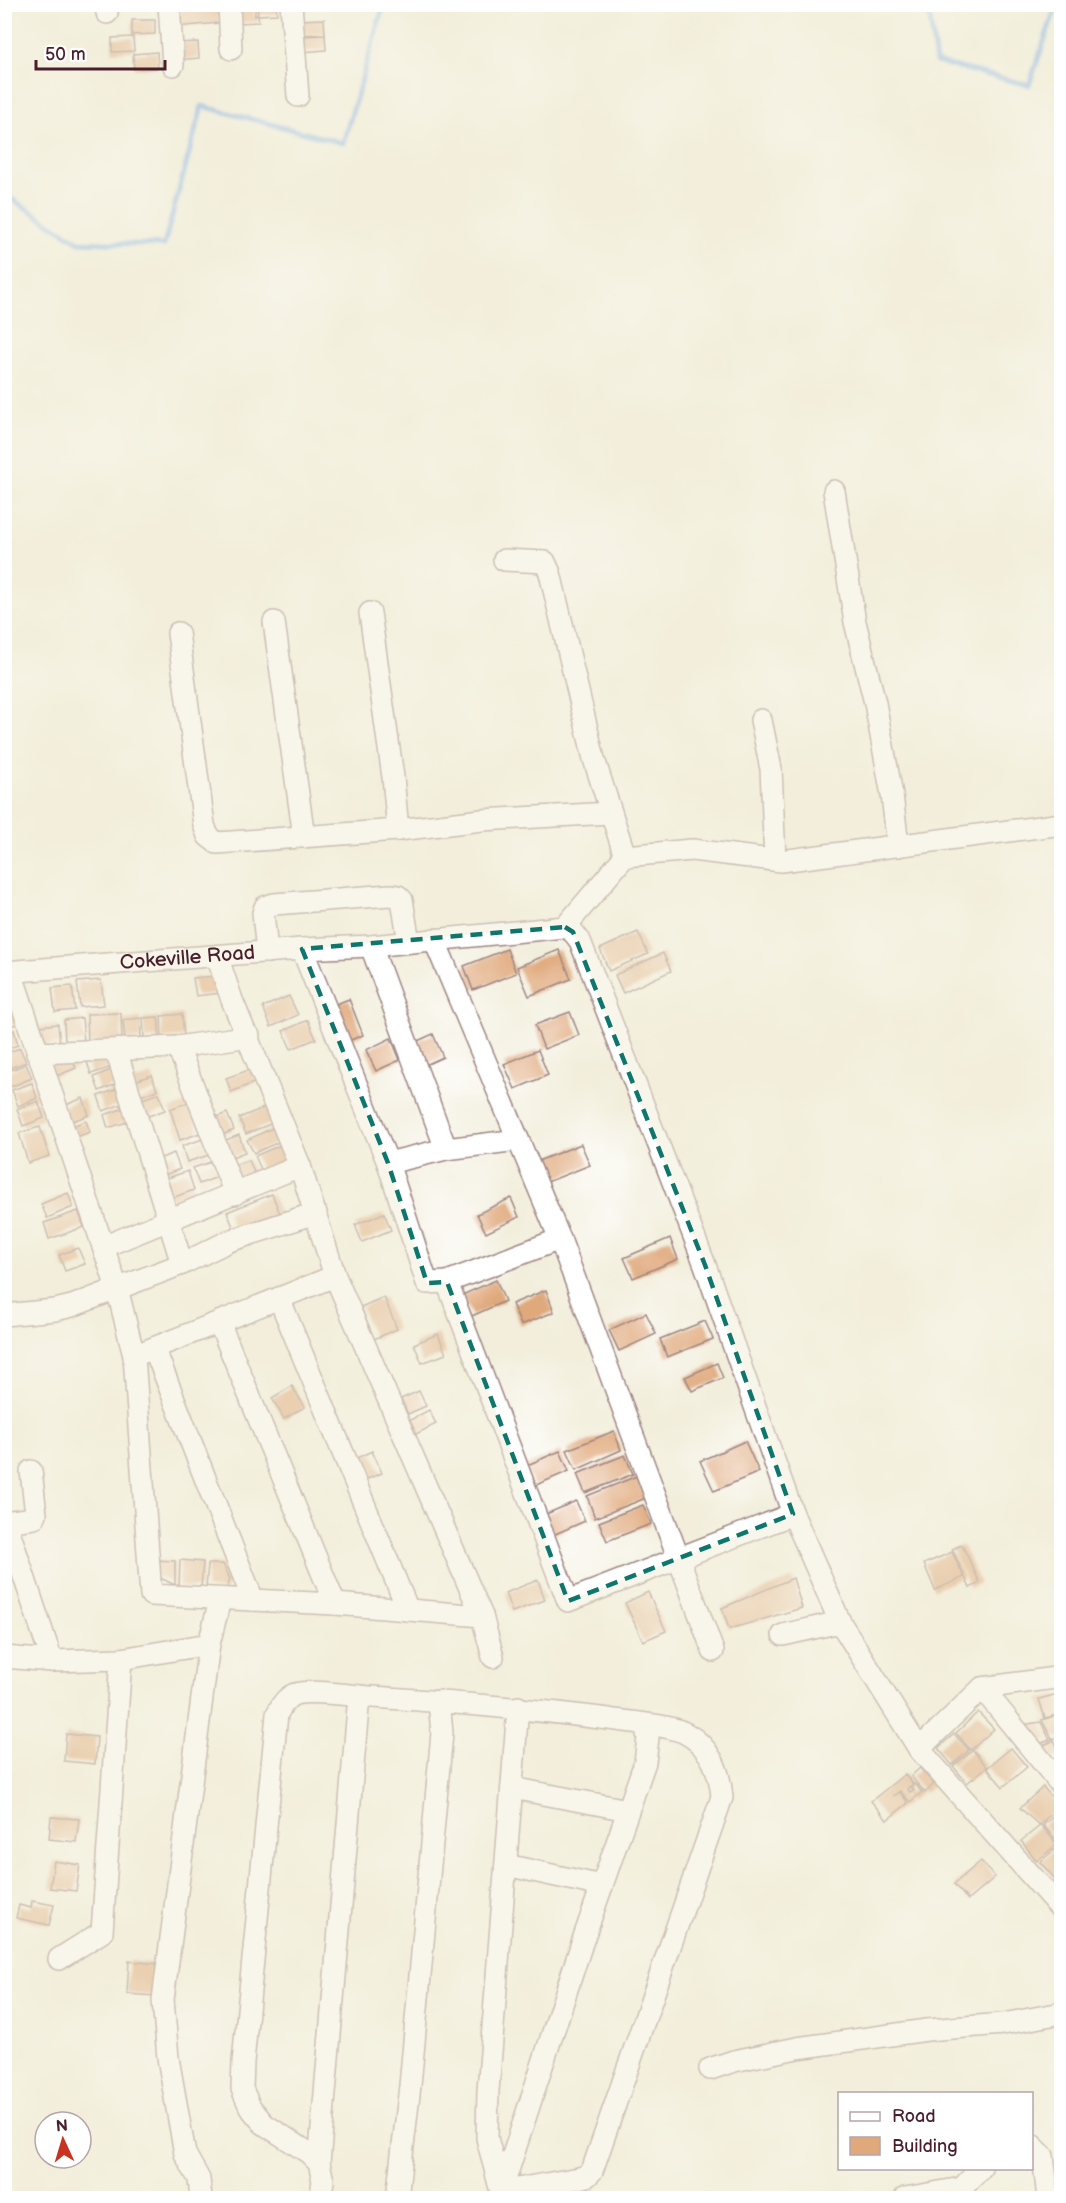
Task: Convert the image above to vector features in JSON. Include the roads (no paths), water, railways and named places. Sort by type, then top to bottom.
[{"type":"street","points":[[169,4],[173,65]]},
{"type":"street","points":[[229,4],[231,49]]},
{"type":"street","points":[[291,4],[298,96]]},
{"type":"street","points":[[834,491],[855,622],[880,726],[898,846]]},
{"type":"street","points":[[504,560],[545,562],[550,573],[591,748],[625,856]]},
{"type":"street","points":[[370,613],[393,777],[398,830]]},
{"type":"street","points":[[274,621],[304,837]]},
{"type":"street","points":[[178,633],[204,825],[208,836],[217,843],[398,830],[482,820],[611,813]]},
{"type":"street","points":[[761,720],[771,769],[775,860]]},
{"type":"street","points":[[1062,824],[775,860],[692,850],[625,856],[565,927],[573,932],[584,952],[705,1266],[793,1514],[840,1622],[919,1749],[1062,1910]]},
{"type":"street","points":[[267,952],[263,914],[265,907],[274,904],[390,895],[398,896],[402,900],[409,942]]},
{"type":"street","name":"Cokeville Road","points":[[8,972],[302,949],[371,946],[565,927]]},
{"type":"street","points":[[434,939],[560,1239],[713,1651]]},
{"type":"street","points":[[371,946],[446,1149]]},
{"type":"street","points":[[302,949],[387,1164],[427,1283],[447,1282],[560,1239]]},
{"type":"street","points":[[217,956],[232,1000],[249,1036],[300,1166],[335,1276],[482,1616],[493,1657]]},
{"type":"street","points":[[8,972],[117,1288],[134,1356],[151,1595],[335,1604],[482,1616]]},
{"type":"street","points":[[37,1053],[178,1047],[249,1036]]},
{"type":"street","points":[[178,1047],[235,1194]]},
{"type":"street","points":[[116,1050],[182,1264]]},
{"type":"street","points":[[387,1164],[446,1149],[518,1140]]},
{"type":"street","points":[[103,1247],[300,1166]]},
{"type":"street","points":[[4,1315],[72,1306],[182,1264],[229,1241],[315,1213]]},
{"type":"street","points":[[134,1356],[335,1276]]},
{"type":"street","points":[[447,1282],[568,1601],[793,1514]]},
{"type":"street","points":[[279,1298],[408,1610]]},
{"type":"street","points":[[219,1322],[335,1604]]},
{"type":"street","points":[[154,1348],[253,1600]]},
{"type":"street","points":[[31,1471],[36,1514],[34,1518],[5,1522],[52,1660]]},
{"type":"street","points":[[201,2199],[199,2179],[185,2154],[168,2058],[163,2000],[209,1644],[220,1600]]},
{"type":"street","points":[[783,1635],[840,1622]]},
{"type":"street","points":[[4,1657],[52,1660],[121,1659],[209,1644]]},
{"type":"street","points":[[59,1959],[102,1932],[121,1659]]},
{"type":"street","points":[[919,1749],[982,1688],[1062,1677]]},
{"type":"street","points":[[982,1688],[1062,1786]]},
{"type":"street","points":[[319,2163],[309,2153],[264,2124],[250,2107],[242,2089],[277,1714],[282,1704],[294,1694],[310,1693],[439,1701],[518,1707],[645,1724],[684,1732],[700,1744],[711,1758],[721,1777],[722,1797],[592,2171],[587,2176],[500,2195]]},
{"type":"street","points":[[320,2199],[323,2181],[319,2163],[358,1696]]},
{"type":"street","points":[[397,2199],[410,2086],[442,1733],[439,1701]]},
{"type":"street","points":[[500,2195],[486,2138],[518,1707]]},
{"type":"street","points":[[500,2195],[648,1749],[645,1724]]},
{"type":"street","points":[[512,1788],[628,1810]]},
{"type":"street","points":[[506,1865],[602,1886]]},
{"type":"street","points":[[710,2069],[734,2061],[797,2048],[927,2030],[1003,2024],[1062,2013]]},
{"type":"street","points":[[1033,2146],[1043,2156],[1048,2199]]},
{"type":"street","points":[[905,2199],[963,2193],[980,2170]]},
{"type":"waterway","points":[[4,194],[79,242],[164,245],[202,106],[343,143],[384,4]]},
{"type":"waterway","points":[[928,4],[936,62],[1029,85],[1057,4]]}]
